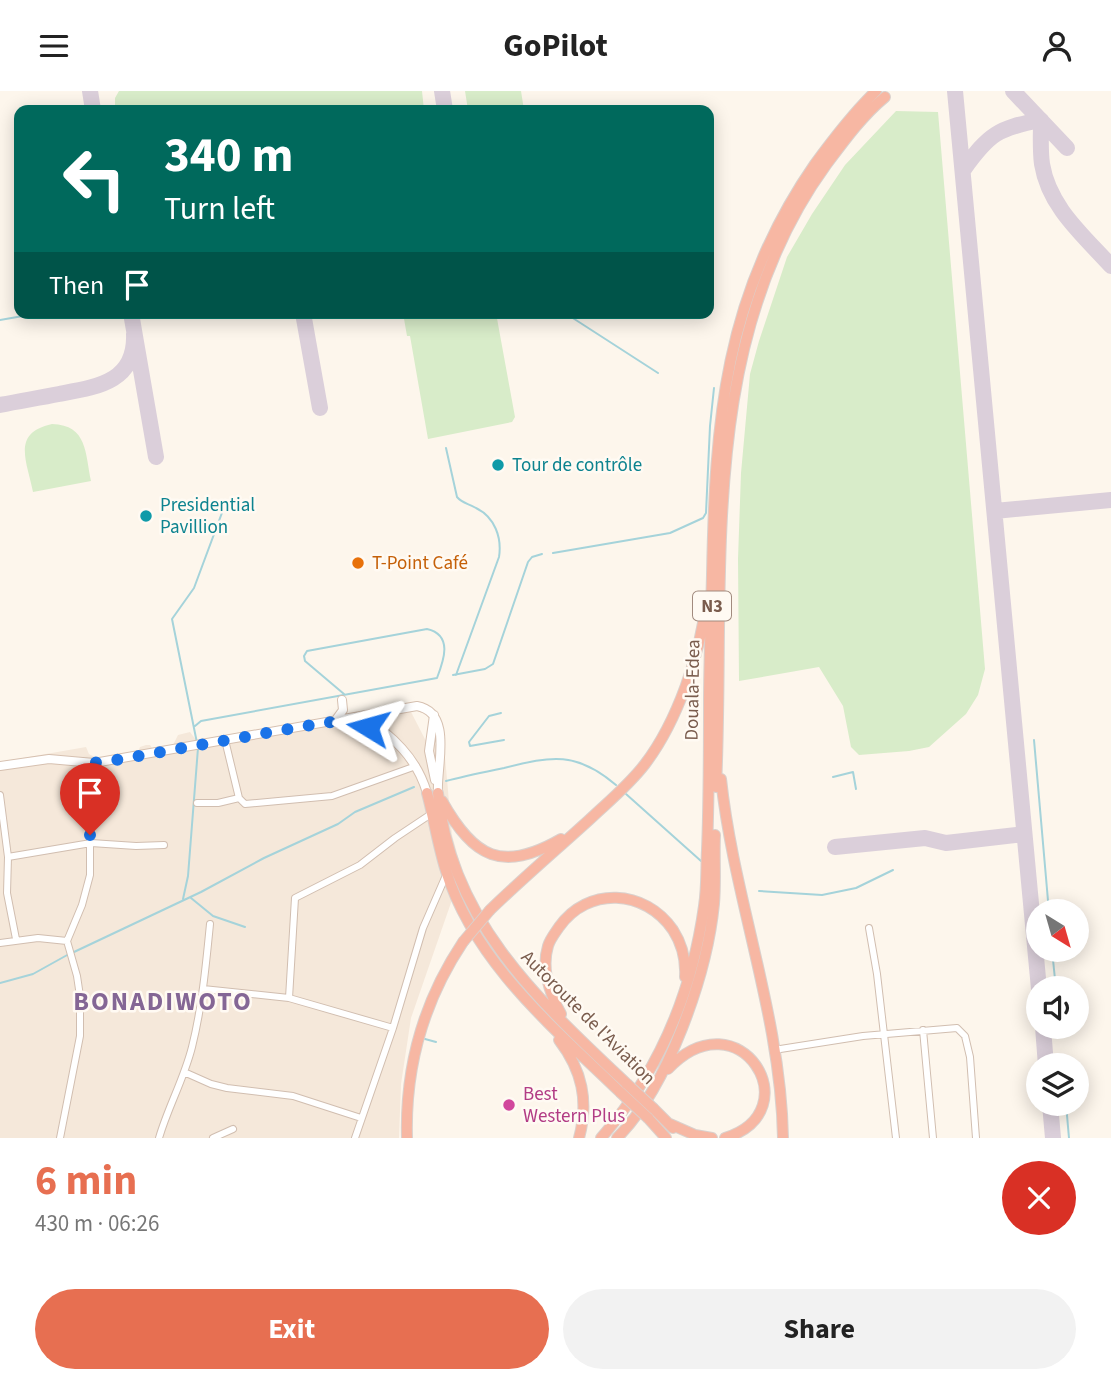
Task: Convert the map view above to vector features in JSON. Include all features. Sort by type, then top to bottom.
[{"type":"highway","name":"Douala-Edea","points":[[601,1138],[626,1109],[673,1026],[686,989],[704,904],[709,787],[712,528],[717,443],[727,375],[740,319],[756,271],[778,223],[805,179],[839,131],[881,94]]},
{"type":"highway","name":"Douala-Edea","points":[[619,1136],[662,1076],[693,995],[711,924],[715,889],[723,495],[733,402],[751,322],[773,257],[793,218],[820,174],[881,94]]},
{"type":"highway","points":[[407,1138],[409,1084],[417,1038],[436,987],[463,942],[490,909],[623,789],[654,751],[680,697],[700,637],[705,613],[712,528]]},
{"type":"highway","points":[[718,754],[729,845],[749,922],[778,1071],[783,1138]]},
{"type":"highway","points":[[434,790],[466,837],[477,846],[497,855],[521,857],[539,852],[581,827]]},
{"type":"highway","name":"Autoroute de l'Aviation","points":[[434,790],[447,873],[478,937],[497,966],[534,1007],[651,1113],[670,1124],[682,1138]]},
{"type":"highway","name":"Autoroute de l'Aviation","points":[[436,810],[455,869],[473,909],[512,968],[624,1088]]},
{"type":"highway","points":[[569,1029],[549,988],[545,961],[548,945],[567,916],[582,904],[602,898],[637,901],[652,909],[667,921],[682,948],[686,966],[673,1026]]},
{"type":"highway","points":[[534,1007],[568,1051],[581,1080],[585,1096],[579,1138]]},
{"type":"highway","points":[[662,1076],[680,1057],[694,1048],[709,1044],[730,1045],[750,1059],[760,1071],[765,1098],[751,1125],[725,1138]]},
{"type":"highway","name":"Autoroute de l'Aviation","points":[[651,1113],[666,1138]]},
{"type":"highway","points":[[670,1124],[695,1135],[712,1138]]},
{"type":"street","points":[[332,722],[343,711],[342,700]]},
{"type":"street","points":[[0,766],[49,759],[82,763],[105,762],[417,706],[426,708],[434,715],[429,751],[434,790]]},
{"type":"street","name":"Autoroute de l'Aviation","points":[[362,716],[393,739],[434,790]]},
{"type":"street","points":[[332,722],[368,727],[393,739]]},
{"type":"street","points":[[225,740],[239,798],[245,804],[332,796],[416,766]]},
{"type":"street","points":[[60,1138],[80,1036],[80,996],[67,940],[88,888],[91,843],[82,763]]},
{"type":"street","points":[[0,795],[8,857],[7,893],[16,939]]},
{"type":"street","points":[[197,803],[218,803],[239,798]]},
{"type":"street","points":[[289,998],[295,898],[360,865],[436,810]]},
{"type":"street","points":[[8,857],[91,843],[164,845]]},
{"type":"street","points":[[355,1138],[393,1028],[423,928],[447,873]]},
{"type":"street","points":[[159,1138],[192,1046],[203,989],[210,924]]},
{"type":"street","points":[[869,928],[896,1138]]},
{"type":"street","points":[[0,943],[38,938],[67,940]]},
{"type":"street","points":[[203,989],[289,998],[393,1028]]},
{"type":"street","points":[[774,1050],[883,1034],[957,1028],[965,1036],[970,1057],[976,1138]]},
{"type":"street","points":[[923,1030],[933,1138]]},
{"type":"street","points":[[184,1073],[227,1088],[293,1096],[361,1118]]},
{"type":"street","points":[[213,1138],[233,1129]]},
{"type":"shaded area","points":[[389,712],[411,712],[427,743],[444,746],[452,835],[462,871],[411,1018],[401,1084],[399,1138],[0,1138],[0,762],[86,747],[89,754],[98,759],[138,752],[140,747],[146,745],[152,748],[173,745],[178,735],[190,732],[200,741]]},
{"type":"green space","points":[[119,91],[422,91],[423,105],[115,105]]},
{"type":"green space","points":[[465,91],[521,91],[523,105],[467,105]]},
{"type":"green space","points":[[896,111],[938,112],[985,669],[978,695],[966,714],[929,747],[859,755],[851,747],[843,706],[819,667],[739,681],[738,559],[741,473],[750,374],[787,257],[845,165]]},
{"type":"green space","points":[[404,319],[497,319],[515,417],[512,422],[428,439],[410,336],[407,336]]},
{"type":"green space","points":[[52,424],[64,426],[79,435],[86,451],[91,481],[33,492],[26,459],[26,441],[39,428]]},
{"type":"waterway","points":[[0,320],[14,318]]},
{"type":"waterway","points":[[574,319],[658,373]]},
{"type":"waterway","points":[[553,553],[670,533],[703,518],[706,513],[714,388]]},
{"type":"waterway","points":[[446,448],[457,497],[488,517],[496,529],[499,543],[499,557],[456,675]]},
{"type":"waterway","points":[[197,743],[172,619],[194,588],[226,502]]},
{"type":"waterway","points":[[453,675],[485,669],[493,664],[528,562],[532,557],[542,554]]},
{"type":"waterway","points":[[195,726],[201,721],[437,678],[444,656],[441,637],[427,629],[307,651],[305,661],[344,694]]},
{"type":"waterway","points":[[501,713],[489,716],[469,742],[470,746],[504,740]]},
{"type":"waterway","points":[[1034,740],[1048,899]]},
{"type":"waterway","points":[[183,899],[188,876],[198,748]]},
{"type":"waterway","points":[[446,781],[536,761],[563,759],[588,766],[616,785]]},
{"type":"waterway","points":[[833,777],[853,772],[856,789]]},
{"type":"waterway","points":[[74,952],[338,824],[355,812],[414,787]]},
{"type":"waterway","points":[[626,794],[701,861]]},
{"type":"waterway","points":[[759,891],[822,895],[856,888],[893,870]]},
{"type":"waterway","points":[[191,898],[213,916],[245,927]]},
{"type":"waterway","points":[[0,983],[33,974],[69,954]]},
{"type":"waterway","points":[[1053,963],[1055,976]]},
{"type":"waterway","points":[[425,1039],[436,1042]]},
{"type":"waterway","points":[[1067,1116],[1069,1138]]},
{"type":"taxiway","points":[[90,91],[92,105]]},
{"type":"taxiway","points":[[442,91],[444,105]]},
{"type":"taxiway","points":[[955,91],[1038,976]]},
{"type":"taxiway","points":[[1013,91],[1067,148]]},
{"type":"taxiway","points":[[964,169],[996,134],[1014,126],[1041,120],[1042,164],[1052,194],[1069,220],[1111,266]]},
{"type":"taxiway","points":[[132,319],[156,457]]},
{"type":"taxiway","points":[[304,319],[320,408]]},
{"type":"taxiway","points":[[0,405],[100,385],[121,372],[128,363],[133,350],[134,334]]},
{"type":"taxiway","points":[[995,511],[1111,500]]},
{"type":"taxiway","points":[[835,847],[925,838],[946,843],[1024,834]]},
{"type":"taxiway","points":[[1044,1039],[1045,1053]]},
{"type":"taxiway","points":[[1051,1116],[1053,1138]]},
{"type":"place","name":"Tour de contrôle","points":[[498,465]]},
{"type":"place","name":"Presidential Pavillion","points":[[146,516]]},
{"type":"place","name":"T-Point Café","points":[[358,563]]},
{"type":"place","name":"Best Western Plus","points":[[509,1105]]},
{"type":"district","name":"BONADIWOTO","points":[[163,1001]]},
{"type":"route","points":[[90,835],[82,763],[105,762],[328,722],[368,727]]}]
